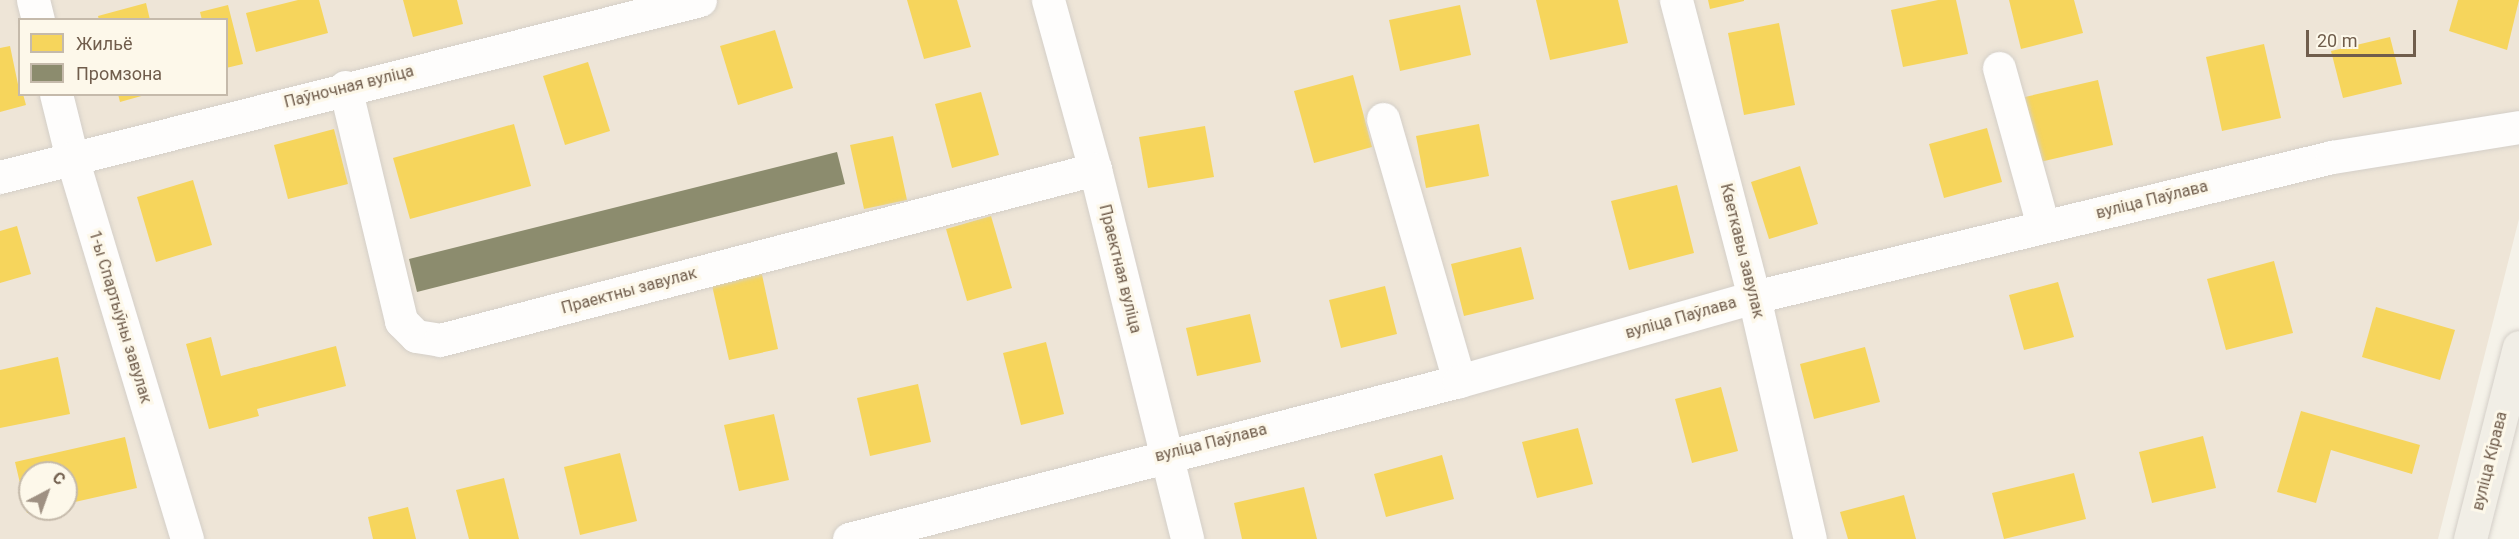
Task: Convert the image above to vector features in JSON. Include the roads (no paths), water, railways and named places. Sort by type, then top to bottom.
[{"type":"main road","name":"вуліца Кірава","points":[[2470,539],[2519,347]]},
{"type":"street","points":[[33,0],[38,18]]},
{"type":"street","name":"Паўночная вуліца","points":[[0,177],[345,87],[700,0]]},
{"type":"street","name":"Праектная вуліца","points":[[1048,0],[1095,169],[1187,539]]},
{"type":"street","name":"Кветкавы завулак","points":[[1676,0],[1754,297],[1810,539]]},
{"type":"street","points":[[1999,68],[2043,226]]},
{"type":"street","name":"Праектны завулак","points":[[345,87],[401,321],[416,336],[440,340],[1095,169]]},
{"type":"street","name":"1-ы Спартыўны завулак","points":[[56,96],[72,158],[186,539]]},
{"type":"street","points":[[1383,119],[1459,381]]},
{"type":"street","name":"вуліца Паўлава","points":[[849,539],[1166,454],[1459,381],[1754,297],[2332,157],[2519,127]]}]
